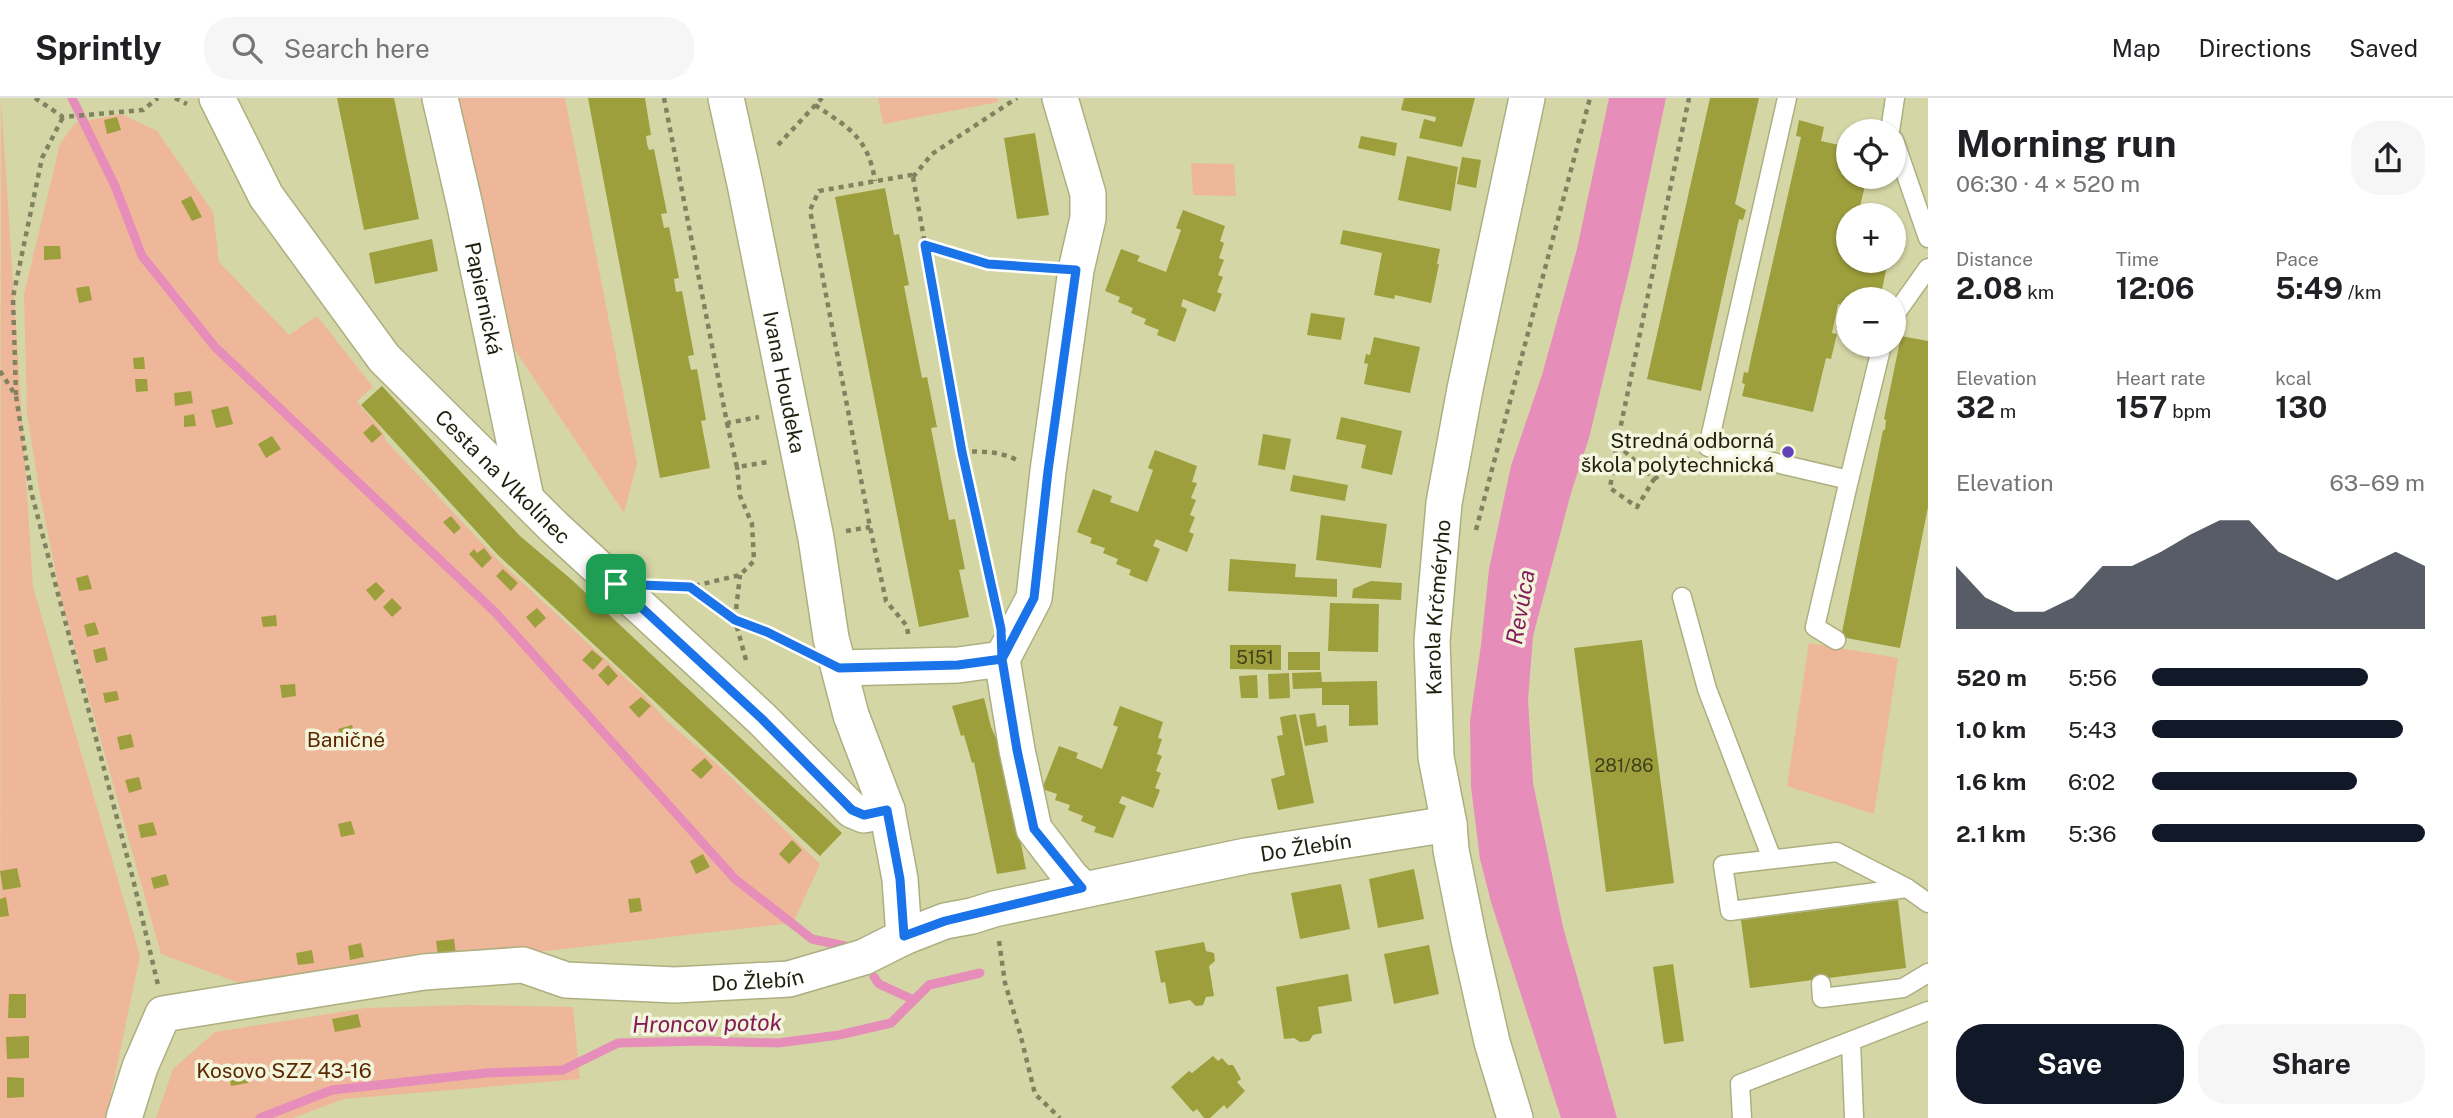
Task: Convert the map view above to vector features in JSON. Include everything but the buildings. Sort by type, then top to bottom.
[{"type":"street","name":"Cesta na Vlkolínec","points":[[217,98],[266,196],[384,358],[616,584],[762,719],[852,810],[864,815],[887,810]]},
{"type":"street","name":"Papiernická","points":[[440,98],[526,498]]},
{"type":"street","name":"Ivana Houdeka","points":[[726,98],[746,184],[816,537],[831,639],[851,715],[887,810],[900,879],[904,936]]},
{"type":"street","points":[[1060,98],[1088,194],[1088,218],[1076,270],[1048,471],[1034,598],[1002,659],[1034,829],[1082,888]]},
{"type":"street","name":"Karola Krčméryho","points":[[1515,1118],[1492,1042],[1451,850],[1449,824],[1436,757],[1432,641],[1444,503],[1465,390],[1527,98]]},
{"type":"street","points":[[839,668],[958,665],[1002,659]]},
{"type":"street","name":"Do Žlebín","points":[[163,1014],[424,972],[523,965],[566,980],[675,985],[789,979],[864,957],[904,936],[945,921],[1082,888],[1246,856],[1449,824]]},
{"type":"street","points":[[124,1118],[140,1067],[163,1014]]},
{"type":"lane","points":[[1787,98],[1708,447],[1849,480]]},
{"type":"lane","points":[[1892,119],[1895,98]]},
{"type":"lane","points":[[1906,175],[1928,238]]},
{"type":"lane","points":[[1906,299],[1928,268]]},
{"type":"lane","points":[[1836,640],[1815,627],[1879,357]]},
{"type":"lane","points":[[1682,597],[1707,690],[1772,859]]},
{"type":"lane","points":[[1907,888],[1730,911],[1723,865],[1838,852],[1907,888],[1928,903]]},
{"type":"lane","points":[[1821,984],[1822,998],[1903,989],[1928,973]]},
{"type":"lane","points":[[1742,1118],[1740,1084],[1928,1011]]},
{"type":"lane","points":[[1851,1042],[1854,1118]]},
{"type":"path","points":[[35,98],[63,117],[143,110],[158,98]]},
{"type":"path","points":[[616,584],[690,587],[740,575],[754,561],[752,524],[740,496],[737,467],[664,98]]},
{"type":"path","points":[[778,145],[822,98]]},
{"type":"path","points":[[1002,659],[1001,629],[962,452],[913,177],[932,154],[1017,98]]},
{"type":"path","points":[[1476,532],[1590,98]]},
{"type":"path","points":[[1689,98],[1610,488],[1637,507],[1654,479],[1708,447]]},
{"type":"path","points":[[815,105],[855,132],[870,157],[875,181]]},
{"type":"path","points":[[63,117],[42,158],[13,297],[16,396],[31,491],[133,879],[163,1014]]},
{"type":"path","points":[[907,626],[886,601],[810,210],[819,191],[911,175],[913,177]]},
{"type":"path","points":[[925,245],[988,264],[1076,270]]},
{"type":"path","points":[[0,371],[16,396]]},
{"type":"path","points":[[727,423],[790,411]]},
{"type":"path","points":[[1617,444],[1654,479]]},
{"type":"path","points":[[962,452],[1007,454],[1028,466],[1048,471]]},
{"type":"path","points":[[737,467],[800,457]]},
{"type":"path","points":[[849,531],[870,527]]},
{"type":"path","points":[[740,575],[735,620],[749,669]]},
{"type":"path","points":[[690,587],[735,620],[767,632],[839,668]]},
{"type":"path","points":[[1000,949],[1005,983],[1035,1094],[1060,1118]]},
{"type":"green space","points":[[1,98],[33,587],[140,956],[106,1118],[0,1118]]},
{"type":"green space","points":[[455,98],[565,98],[637,463],[624,513],[511,344]]},
{"type":"green space","points":[[878,98],[997,98],[998,102],[883,124]]},
{"type":"green space","name":"Baničné","points":[[121,114],[157,131],[213,212],[219,262],[289,335],[317,316],[373,387],[357,401],[381,430],[386,441],[499,561],[820,864],[793,923],[537,952],[258,990],[161,954],[61,599],[27,413],[24,294],[60,144],[75,123]]},
{"type":"green space","points":[[1191,163],[1234,164],[1236,196],[1193,195]]},
{"type":"green space","points":[[1809,643],[1898,658],[1874,814],[1787,786]]},
{"type":"green space","name":"Kosovo SZZ 43-16","points":[[467,1005],[573,1007],[580,1079],[344,1099],[293,1118],[156,1118],[173,1069],[215,1032],[366,1008]]},
{"type":"water","name":"Revúca","points":[[1609,98],[1666,98],[1632,259],[1589,438],[1571,493],[1533,636],[1528,700],[1533,783],[1563,927],[1617,1118],[1561,1118],[1491,902],[1480,859],[1471,787],[1470,721],[1489,569],[1511,466],[1542,375],[1577,249]]},
{"type":"waterway","points":[[72,98],[115,186],[142,256],[215,347],[495,612],[735,879],[812,939],[850,947]]},
{"type":"waterway","name":"Hroncov potok","points":[[260,1118],[332,1090],[486,1073],[563,1070],[618,1043],[778,1043],[839,1035],[891,1023],[929,985],[980,973]]},
{"type":"waterway","points":[[874,977],[879,984],[914,1000]]},
{"type":"place","name":"Stredná odborná škola polytechnická","points":[[1788,452]]},
{"type":"route","points":[[616,584],[690,587],[735,620],[767,632],[839,668],[958,665],[1002,659],[1034,598],[1048,471],[1076,270],[988,264],[925,245],[962,452],[1001,629],[1002,659],[1017,750],[1034,829],[1082,888],[945,921],[904,936],[900,879],[887,810],[864,815],[852,810],[762,719],[616,584]]}]
